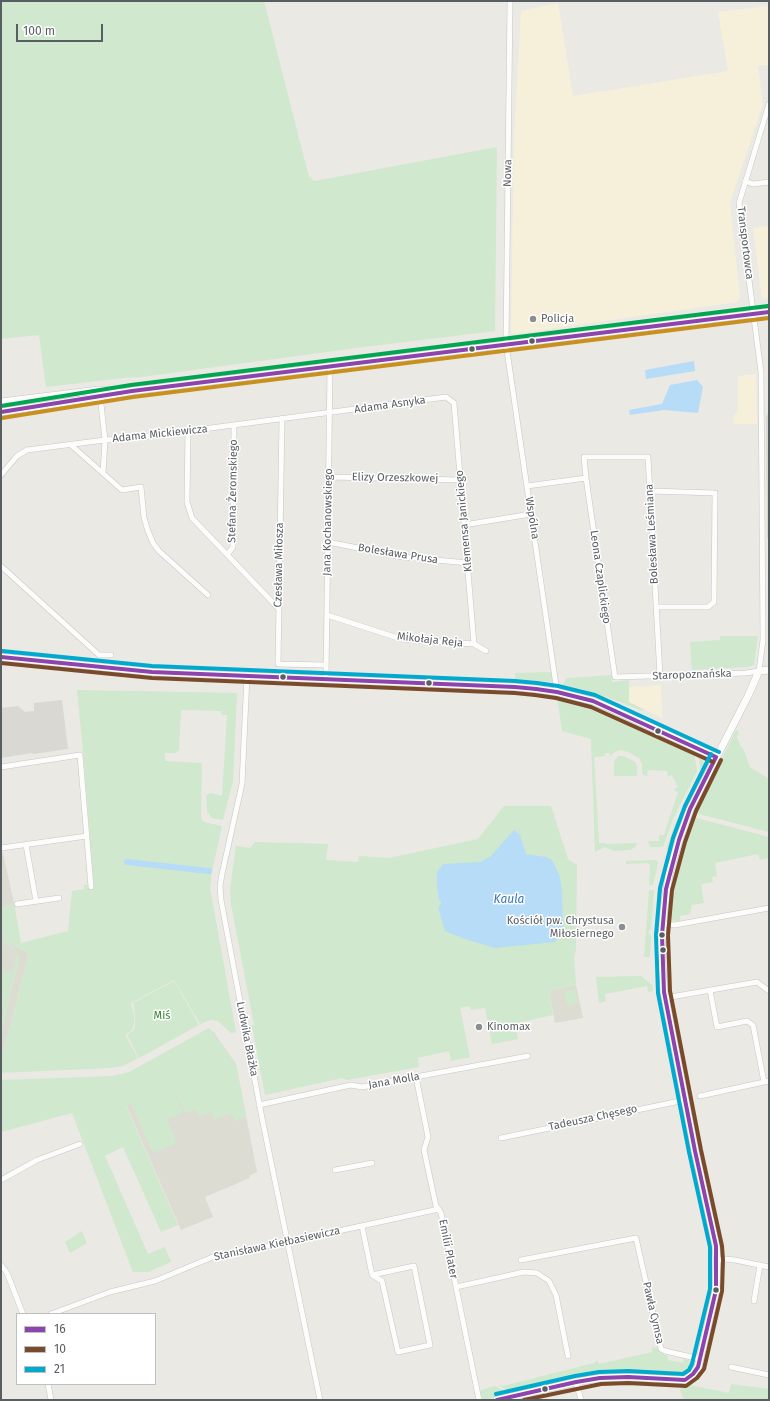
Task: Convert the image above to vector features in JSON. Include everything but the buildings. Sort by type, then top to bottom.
[{"type":"street","name":"Nowa","points":[[506,344],[510,1]]},
{"type":"street","name":"Transportowca","points":[[759,671],[763,640],[761,372],[739,203],[769,104]]},
{"type":"street","points":[[745,181],[753,184],[769,182]]},
{"type":"street","points":[[1,402],[132,391],[769,312]]},
{"type":"street","name":"Wspólna","points":[[506,344],[557,692]]},
{"type":"street","name":"Jana Kochanowskiego","points":[[326,679],[330,366]]},
{"type":"street","points":[[1,412],[100,394]]},
{"type":"street","points":[[100,394],[105,440],[103,473]]},
{"type":"street","name":"Adama Asnyka","points":[[330,413],[446,397],[450,400]]},
{"type":"street","name":"Klemensa Janickiego","points":[[450,400],[454,403],[474,644]]},
{"type":"street","name":"Adama Mickiewicza","points":[[1,475],[17,456],[28,450],[330,413]]},
{"type":"street","name":"Czesława Miłosza","points":[[282,418],[278,664],[326,665]]},
{"type":"street","name":"Stefana Żeromskiego","points":[[227,555],[233,547],[234,425]]},
{"type":"street","points":[[188,431],[187,502],[196,524],[279,609]]},
{"type":"street","points":[[72,445],[122,490],[141,487],[144,518],[153,543],[159,551],[208,595]]},
{"type":"street","name":"Leona Czaplickiego","points":[[584,456],[615,678]]},
{"type":"street","name":"Bolesława Leśmiana","points":[[584,456],[648,457],[660,676]]},
{"type":"street","name":"Elizy Orzeszkowej","points":[[329,477],[460,480]]},
{"type":"street","points":[[527,486],[586,478]]},
{"type":"street","points":[[650,491],[714,494],[714,602],[708,607],[656,607]]},
{"type":"street","points":[[464,525],[531,514]]},
{"type":"street","name":"Bolesława Prusa","points":[[328,542],[403,557],[468,563]]},
{"type":"street","points":[[1,566],[99,655],[111,655]]},
{"type":"street","name":"Mikołaja Reja","points":[[327,615],[401,639],[474,644],[486,651]]},
{"type":"street","points":[[97,668],[99,655]]},
{"type":"street","points":[[1,657],[97,668],[152,672],[515,687],[557,692],[593,701],[716,757]]},
{"type":"street","name":"Staropoznańska","points":[[615,678],[746,673],[769,670]]},
{"type":"street","points":[[497,1400],[576,1382],[628,1377],[684,1380],[693,1374],[700,1359],[716,1290],[718,1260],[665,998],[662,962],[663,924],[669,874],[680,834],[693,802],[748,696],[759,671]]},
{"type":"street","name":"Ludwika Błażka","points":[[247,676],[242,784],[225,855],[220,886],[221,900],[259,1105],[320,1400]]},
{"type":"street","points":[[1,767],[80,755],[91,887]]},
{"type":"street","points":[[1,848],[87,836]]},
{"type":"street","points":[[26,845],[36,901]]},
{"type":"street","points":[[17,904],[59,898]]},
{"type":"street","points":[[663,924],[675,925],[769,908]]},
{"type":"street","points":[[665,998],[757,982],[769,991]]},
{"type":"street","points":[[700,1096],[767,1081],[763,1075],[753,1025],[747,1021],[718,1027],[710,990]]},
{"type":"street","name":"Jana Molla","points":[[259,1105],[351,1085],[362,1087],[528,1056]]},
{"type":"street","name":"Emilii Plater","points":[[416,1077],[428,1137],[424,1150],[436,1206],[441,1212],[479,1400]]},
{"type":"street","name":"Tadeusza Chęsego","points":[[501,1138],[685,1100]]},
{"type":"street","points":[[1,1180],[37,1160],[80,1144]]},
{"type":"street","points":[[335,1170],[372,1163]]},
{"type":"street","name":"Stanisława Kiełbasiewicza","points":[[53,1313],[110,1292],[155,1281],[215,1256],[439,1210]]},
{"type":"street","points":[[362,1226],[372,1275],[382,1281],[398,1352],[430,1345],[414,1266],[372,1275]]},
{"type":"street","name":"Pawła Cymsa","points":[[521,1260],[636,1238],[661,1349],[700,1359]]},
{"type":"street","points":[[718,1260],[735,1260],[769,1267]]},
{"type":"street","points":[[1,1264],[7,1273],[23,1313]]},
{"type":"street","points":[[754,1301],[760,1265]]},
{"type":"street","points":[[456,1287],[524,1272],[537,1273],[550,1281],[556,1295],[568,1356]]},
{"type":"street","points":[[731,1367],[769,1375]]},
{"type":"street","points":[[576,1382],[581,1400]]},
{"type":"street","points":[[48,1385],[51,1400]]},
{"type":"shaded area","points":[[558,3],[573,96],[728,71],[718,12],[769,6],[769,65],[758,66],[763,104],[730,203],[740,297],[737,302],[513,334],[511,332],[514,136],[521,11]]},
{"type":"shaded area","points":[[769,226],[769,298],[762,299],[753,228]]},
{"type":"shaded area","points":[[756,374],[757,424],[733,424],[734,416],[738,410],[738,376]]},
{"type":"shaded area","points":[[769,411],[769,539],[767,538],[766,417]]},
{"type":"shaded area","points":[[661,685],[662,718],[629,702],[628,687]]},
{"type":"shaded area","points":[[62,700],[68,749],[1,758],[1,708],[18,706],[25,712],[34,711],[34,703]]},
{"type":"shaded area","points":[[1,853],[3,853],[14,903],[1,908]]},
{"type":"shaded area","points":[[1,936],[29,954],[1,1060]]},
{"type":"shaded area","points":[[576,985],[583,1018],[555,1023],[549,991]]},
{"type":"shaded area","points":[[213,1031],[236,1064],[257,1172],[249,1176],[250,1178],[205,1197],[213,1217],[181,1230],[123,1098]]},
{"type":"green space","points":[[1,1],[264,1],[309,177],[315,181],[497,147],[495,331],[141,377],[46,387],[39,335],[1,339]]},
{"type":"green space","points":[[720,636],[758,636],[754,665],[748,667],[692,670],[690,642],[720,640]]},
{"type":"green space","points":[[1,651],[94,661],[92,663],[1,654]]},
{"type":"green space","points":[[551,672],[552,682],[515,679],[515,673]]},
{"type":"green space","points":[[612,675],[612,682],[629,680],[629,702],[643,709],[642,711],[583,689],[562,685],[567,678]]},
{"type":"green space","points":[[77,690],[237,693],[233,781],[223,820],[212,818],[207,811],[206,796],[210,793],[222,796],[227,715],[222,715],[221,711],[182,710],[179,750],[175,753],[165,753],[165,761],[202,763],[201,818],[204,822],[222,826],[212,871],[210,888],[236,1032],[231,1033],[218,1021],[211,1020],[200,1024],[174,980],[131,1003],[134,1023],[132,1030],[125,1035],[138,1058],[123,1066],[110,1068],[1,1073],[1,1060],[29,954],[1,936],[1,908],[14,903],[21,943],[68,931],[72,891],[84,889],[84,885],[88,885],[88,888],[94,887]]},
{"type":"green space","points":[[557,696],[587,702],[694,752],[697,771],[673,819],[663,847],[651,847],[648,841],[659,841],[659,835],[664,835],[678,792],[674,789],[678,787],[672,775],[668,777],[667,771],[648,770],[647,776],[644,775],[642,773],[642,764],[639,758],[621,750],[614,752],[610,757],[610,753],[605,753],[605,756],[594,757],[599,843],[637,844],[630,850],[614,851],[605,847],[595,852],[591,739],[562,731]]},
{"type":"green space","points":[[736,730],[739,732],[737,737],[750,767],[769,779],[769,832],[699,814],[696,811]]},
{"type":"green space","points":[[698,754],[704,762],[704,771],[676,827],[670,847],[666,850],[674,826],[701,772]]},
{"type":"green space","points":[[618,756],[624,756],[635,762],[637,766],[637,776],[614,776],[614,762]]},
{"type":"green space","points":[[504,806],[551,806],[568,859],[577,865],[576,949],[574,958],[576,985],[549,991],[553,1015],[521,1022],[516,1026],[518,1039],[492,1044],[485,1008],[471,1010],[469,1006],[460,1008],[470,1057],[451,1061],[449,1051],[418,1058],[419,1067],[347,1080],[342,1078],[265,1095],[253,1031],[249,1031],[248,1026],[254,1025],[231,904],[230,889],[236,846],[250,848],[255,842],[328,844],[326,860],[358,862],[359,856],[389,858],[478,839]]},
{"type":"green space","points":[[693,817],[769,837],[769,858],[760,860],[758,854],[715,863],[717,876],[712,877],[713,882],[701,884],[704,903],[692,905],[690,914],[680,916],[680,921],[674,921],[668,914],[675,872]]},
{"type":"green space","points":[[656,860],[658,863],[653,885],[649,885],[650,865],[648,863],[626,864],[626,861]]},
{"type":"green space","points":[[649,890],[654,890],[651,930],[649,930],[649,935],[651,935],[650,957],[644,957]]},
{"type":"green space","points":[[1,939],[6,940],[13,946],[19,957],[1,1034],[1,1022],[16,957],[15,952],[11,947],[1,942]]},
{"type":"green space","points":[[1,970],[12,973],[1,1017]]},
{"type":"green space","points":[[641,976],[652,985],[653,991],[648,992],[647,986],[605,994],[606,1001],[599,1003],[596,977]]},
{"type":"green space","name":"Miś","points":[[174,981],[199,1025],[139,1058],[127,1035],[134,1030],[135,1024],[133,1003]]},
{"type":"green space","points":[[575,989],[578,1003],[567,1006],[564,992]]},
{"type":"green space","points":[[209,1028],[236,1064],[246,1116],[235,1122],[231,1113],[215,1120],[211,1112],[199,1117],[195,1109],[185,1113],[172,1086],[183,1113],[167,1119],[177,1143],[153,1153],[131,1104],[126,1106],[178,1225],[161,1232],[123,1147],[105,1156],[148,1254],[165,1247],[171,1262],[148,1272],[133,1272],[72,1113],[1,1132],[1,1080],[113,1076],[129,1072]]},
{"type":"green space","points":[[82,1231],[87,1243],[70,1253],[65,1242]]},
{"type":"green space","points":[[652,1347],[657,1348],[661,1353],[668,1356],[668,1360],[683,1363],[684,1359],[692,1361],[694,1363],[694,1367],[688,1374],[679,1376],[632,1374],[590,1376],[565,1380],[510,1393],[498,1385],[503,1386],[594,1363],[596,1361],[598,1361],[599,1364],[652,1352]]},
{"type":"green space","points":[[685,1384],[729,1393],[731,1384],[769,1389],[769,1400],[684,1400],[680,1390]]},
{"type":"green space","points":[[495,1386],[507,1394],[485,1400],[482,1398],[480,1392],[481,1390]]},
{"type":"water","points":[[694,361],[695,371],[646,379],[645,370]]},
{"type":"water","points":[[697,380],[703,387],[698,413],[664,410],[630,415],[629,410],[662,404],[670,385]]},
{"type":"water","name":"Kaula","points":[[514,830],[520,835],[526,854],[546,857],[552,860],[560,877],[563,931],[555,942],[495,948],[445,931],[438,907],[441,904],[441,901],[439,900],[437,887],[437,872],[443,864],[480,862],[491,856]]},
{"type":"waterway","points":[[127,862],[209,871]]},
{"type":"transit line","points":[[1,406],[131,385],[768,306]]},
{"type":"transit line","name":"16","points":[[1,412],[132,391],[769,312]]},
{"type":"transit line","points":[[2,418],[133,397],[769,318]]},
{"type":"transit line","name":"21","points":[[2,651],[152,666],[537,683],[558,686],[595,695],[719,752]]},
{"type":"transit line","name":"16","points":[[1,657],[152,672],[536,689],[557,692],[593,701],[716,757]]},
{"type":"transit line","name":"10","points":[[1,663],[152,678],[535,695],[556,698],[591,707],[713,762]]},
{"type":"transit line","name":"21","points":[[496,1394],[599,1372],[628,1371],[683,1374],[689,1370],[692,1364],[710,1289],[710,1247],[689,1152],[658,993],[656,935],[660,888],[673,838],[685,806],[711,754]]},
{"type":"transit line","name":"16","points":[[497,1400],[600,1378],[628,1377],[685,1380],[693,1374],[698,1367],[716,1290],[716,1246],[695,1151],[664,992],[662,935],[666,889],[679,840],[690,809],[716,757]]},
{"type":"transit line","name":"10","points":[[524,1400],[601,1384],[628,1383],[686,1386],[697,1378],[704,1369],[722,1291],[722,1246],[701,1150],[670,991],[668,935],[672,890],[685,842],[696,811],[721,760]]},
{"type":"place","name":"Policja","points":[[533,319]]},
{"type":"place","name":"Kościół pw. Chrystusa Miłosiernego","points":[[622,927]]},
{"type":"place","name":"Kinomax","points":[[479,1027]]}]
